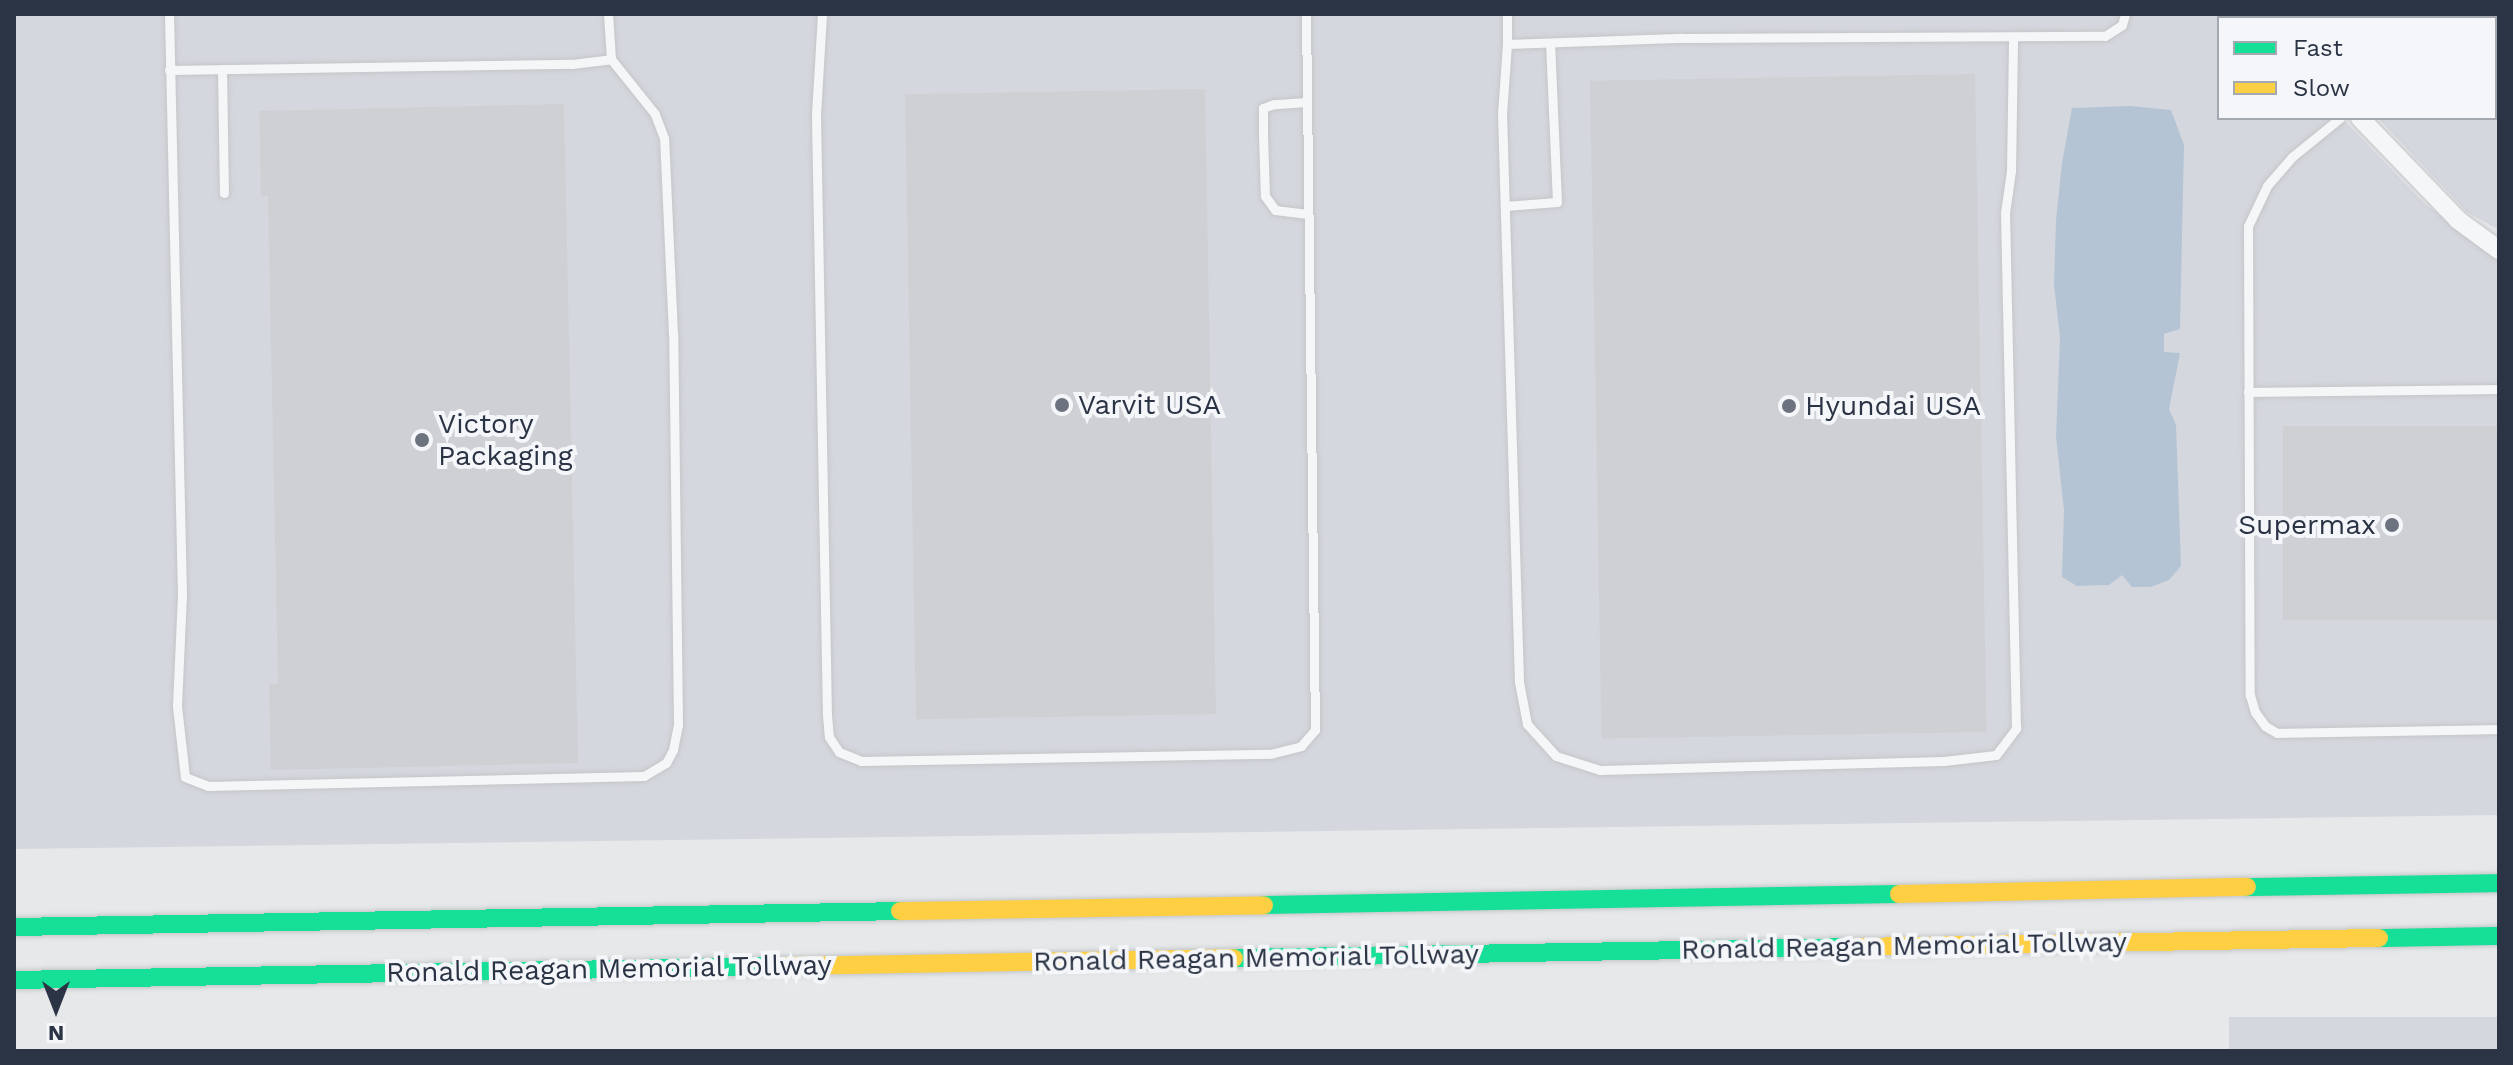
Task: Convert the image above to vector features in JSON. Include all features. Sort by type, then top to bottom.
[{"type":"highway","name":"Ronald Reagan Memorial Tollway","points":[[14,927],[2499,883]]},
{"type":"highway","name":"Ronald Reagan Memorial Tollway","points":[[14,980],[2499,936]]},
{"type":"street","points":[[2362,120],[2458,220],[2499,250]]},
{"type":"lane","points":[[169,14],[182,595],[177,706],[185,777],[208,786],[644,776],[666,763],[673,750],[678,725],[673,334],[664,138],[655,114],[611,59],[608,14]]},
{"type":"lane","points":[[822,14],[816,116],[827,715],[829,737],[839,752],[861,761],[1270,754],[1301,746],[1315,730],[1306,14]]},
{"type":"lane","points":[[1507,14],[1502,113],[1519,682],[1527,724],[1556,756],[1600,770],[1944,761],[1996,755],[2016,728],[2005,225],[2011,171],[2013,37]]},
{"type":"lane","points":[[1507,44],[2105,36],[2122,25],[2125,14]]},
{"type":"lane","points":[[1505,206],[1557,202],[1550,43]]},
{"type":"lane","points":[[169,70],[572,64],[611,59]]},
{"type":"lane","points":[[222,69],[224,193]]},
{"type":"lane","points":[[1306,102],[1274,104],[1263,108],[1263,134],[1265,196],[1275,210],[1308,214]]},
{"type":"lane","points":[[2338,120],[2292,157],[2267,186],[2248,226],[2250,695],[2255,712],[2265,726],[2277,733],[2499,729]]},
{"type":"lane","points":[[2248,392],[2499,389]]},
{"type":"shaded area","points":[[14,14],[2230,14],[2234,16],[2217,16],[2217,120],[2344,120],[2423,202],[2499,261],[2499,815],[14,849]]},
{"type":"shaded area","points":[[2287,14],[2499,14],[2499,230],[2467,212],[2380,120],[2497,120],[2497,16]]},
{"type":"shaded area","points":[[2229,1017],[2499,1017],[2499,1051],[2229,1051]]},
{"type":"water","points":[[2130,106],[2171,110],[2184,145],[2180,329],[2164,334],[2164,352],[2180,353],[2169,409],[2176,425],[2181,566],[2169,580],[2151,587],[2132,587],[2122,575],[2109,585],[2077,586],[2062,577],[2064,510],[2056,437],[2060,338],[2054,284],[2062,163],[2072,108]]},
{"type":"building","name":"Hyundai USA","points":[[1975,74],[1986,732],[1602,739],[1590,81]]},
{"type":"building","name":"Varvit USA","points":[[1205,89],[1216,714],[916,719],[905,94]]},
{"type":"building","name":"Victory Packaging","points":[[564,104],[578,763],[271,770],[269,684],[278,684],[268,196],[261,196],[259,111]]},
{"type":"building","name":"Supermax","points":[[2283,426],[2499,426],[2499,620],[2283,620]]},
{"type":"traffic: fast","points":[[2247,887],[2499,883]]},
{"type":"traffic: fast","points":[[1264,905],[1899,894]]},
{"type":"traffic: fast","points":[[14,927],[900,911]]},
{"type":"traffic: fast","points":[[2379,938],[2499,936]]},
{"type":"traffic: fast","points":[[1234,958],[1856,947]]},
{"type":"traffic: fast","points":[[14,980],[786,966]]},
{"type":"traffic: slow","points":[[1899,894],[2247,887]]},
{"type":"traffic: slow","points":[[900,911],[1264,905]]},
{"type":"traffic: slow","points":[[1856,947],[2379,938]]},
{"type":"traffic: slow","points":[[786,966],[1234,958]]},
{"type":"place","name":"Varvit USA","points":[[1062,405]]},
{"type":"place","name":"Hyundai USA","points":[[1789,406]]},
{"type":"place","name":"Victory Packaging","points":[[422,440]]},
{"type":"place","name":"Supermax","points":[[2392,525]]}]
